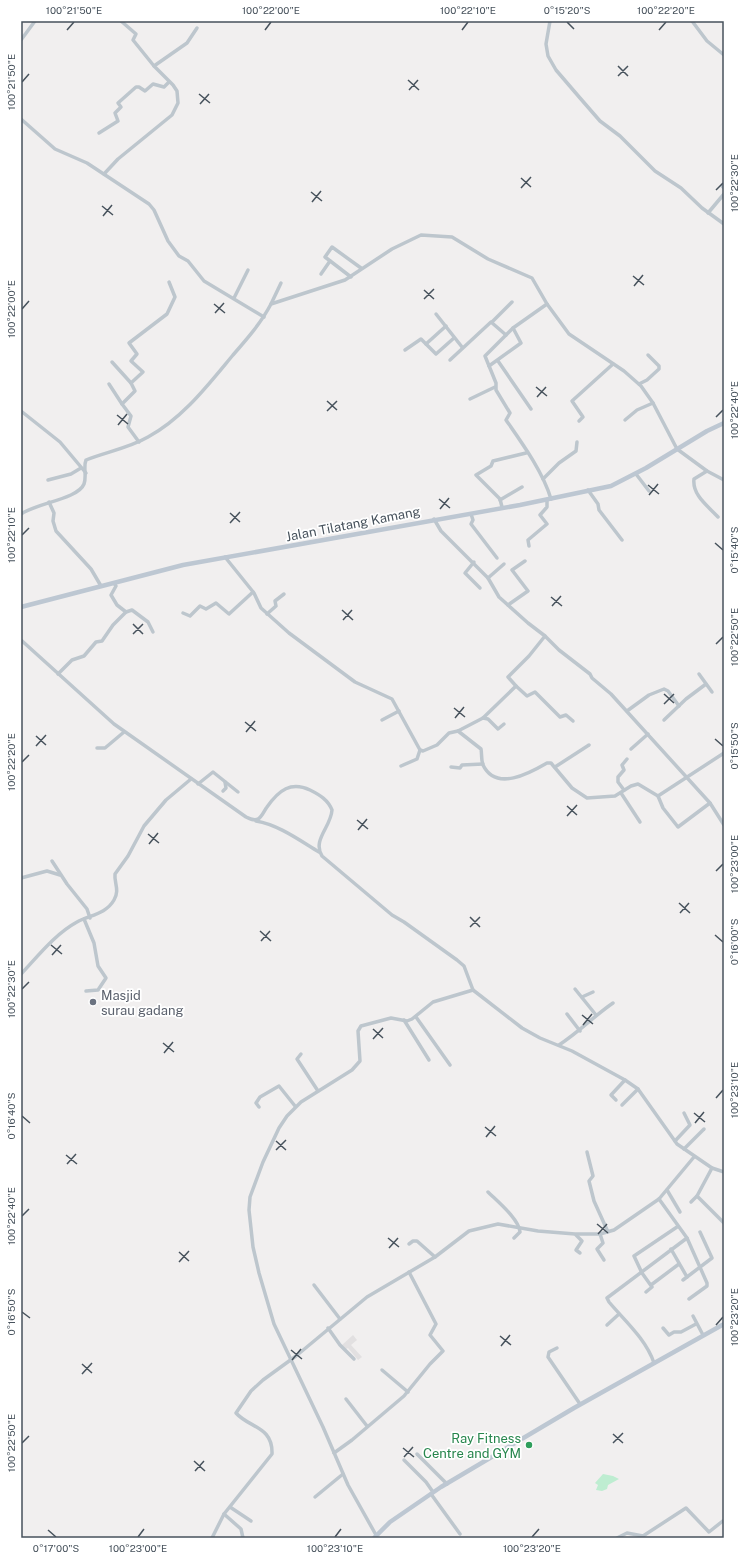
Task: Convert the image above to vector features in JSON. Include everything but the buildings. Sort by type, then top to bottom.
[{"type":"street","points":[[21,40],[35,21]]},
{"type":"street","points":[[104,174],[118,159],[172,115],[178,102],[178,95],[173,85],[154,66],[133,40],[136,34],[121,21]]},
{"type":"street","points":[[550,21],[547,50],[556,70],[600,121],[618,134],[655,171],[681,188],[708,213],[724,224]]},
{"type":"street","points":[[692,21],[707,41],[724,55]]},
{"type":"street","points":[[154,66],[187,43],[197,28]]},
{"type":"street","points":[[99,133],[118,121],[115,113],[121,108],[118,103],[137,87],[145,91],[152,84],[164,87],[169,82]]},
{"type":"street","points":[[21,119],[55,149],[78,158],[152,207],[168,241],[179,256],[188,261],[204,281],[264,317]]},
{"type":"street","points":[[724,184],[722,186],[724,188]]},
{"type":"street","points":[[708,213],[724,194]]},
{"type":"street","points":[[271,304],[309,293],[351,277],[361,268],[392,249],[421,235],[450,236],[488,259],[529,276],[569,334],[639,384],[653,403],[676,450],[707,471],[724,480]]},
{"type":"street","points":[[351,277],[325,257],[334,246],[361,268]]},
{"type":"street","points":[[321,274],[330,261]]},
{"type":"street","points":[[234,298],[248,270]]},
{"type":"street","points":[[131,383],[143,372],[131,361],[137,354],[129,343],[169,312],[175,297],[169,282]]},
{"type":"street","points":[[21,514],[34,506],[70,496],[79,491],[83,486],[86,473],[86,460],[138,442],[161,430],[192,403],[264,317],[282,283]]},
{"type":"street","points":[[450,360],[462,347],[492,322],[512,302]]},
{"type":"street","points":[[529,546],[528,540],[547,524],[540,515],[547,507],[549,500],[543,479],[516,433],[506,420],[510,413],[495,387],[497,384],[485,355],[512,328],[547,304]]},
{"type":"street","points":[[436,314],[462,347]]},
{"type":"street","points":[[492,322],[506,335]]},
{"type":"street","points":[[426,344],[446,326]]},
{"type":"street","points":[[489,366],[521,343],[512,328]]},
{"type":"street","points":[[405,350],[420,339],[436,354],[454,338]]},
{"type":"street","points":[[639,384],[647,380],[659,369],[659,366],[648,355]]},
{"type":"street","points":[[498,361],[531,409]]},
{"type":"street","points":[[112,362],[131,383],[135,391],[122,404]]},
{"type":"street","points":[[579,421],[583,417],[572,401],[613,364]]},
{"type":"street","points":[[109,384],[131,416],[128,427],[138,442]]},
{"type":"street","points":[[470,399],[495,387]]},
{"type":"street","points":[[625,420],[637,410],[653,403]]},
{"type":"street","points":[[21,411],[60,442],[86,473]]},
{"type":"street","name":"Jalan Tilatang Kamang","points":[[21,607],[183,565],[285,548],[502,507],[549,500],[611,486],[636,474],[724,423]]},
{"type":"street","points":[[543,479],[559,463],[576,451],[577,442]]},
{"type":"street","points":[[502,507],[500,500],[476,476],[491,466],[493,461],[526,452]]},
{"type":"street","points":[[48,480],[71,474],[81,468]]},
{"type":"street","points":[[707,471],[694,479],[694,486],[698,496],[718,516]]},
{"type":"street","points":[[636,474],[649,491]]},
{"type":"street","points":[[500,500],[522,488]]},
{"type":"street","points":[[588,490],[598,504],[599,510],[622,540]]},
{"type":"street","points":[[49,502],[54,512],[53,521],[56,531],[91,569],[101,586]]},
{"type":"street","points":[[471,514],[473,520],[471,524],[497,558]]},
{"type":"street","points":[[434,520],[441,531],[474,562],[488,578],[498,595],[508,605],[545,636],[558,650],[590,674],[592,678],[611,694],[710,803],[724,825]]},
{"type":"street","points":[[225,557],[253,592],[261,608],[288,632],[352,680],[374,692],[390,697],[399,710],[420,750],[417,759],[401,766]]},
{"type":"street","points":[[508,605],[528,591],[512,570],[525,561]]},
{"type":"street","points":[[474,562],[465,573],[480,588]]},
{"type":"street","points":[[488,578],[504,564]]},
{"type":"street","points":[[114,583],[116,586],[111,595],[117,604],[126,612]]},
{"type":"street","points":[[182,613],[190,616],[200,606],[206,609],[217,603],[229,614],[253,592]]},
{"type":"street","points":[[268,614],[276,606],[276,601],[284,594]]},
{"type":"street","points":[[58,674],[72,660],[84,656],[96,642],[102,641],[126,612],[132,610],[135,611],[148,622],[153,632]]},
{"type":"street","points":[[545,636],[529,656],[508,677],[527,696],[535,692],[560,717],[566,715],[573,721]]},
{"type":"street","points":[[21,640],[104,716],[190,779],[244,816],[253,820],[264,822],[289,834],[319,852],[392,916],[404,922],[464,966],[473,990],[522,1028],[625,1080],[638,1089],[675,1141],[684,1150],[712,1168],[724,1172]]},
{"type":"street","points":[[699,674],[712,692]]},
{"type":"street","points":[[664,720],[706,684]]},
{"type":"street","points":[[420,750],[428,750],[437,745],[449,733],[458,731],[483,718],[516,686]]},
{"type":"street","points":[[627,711],[648,696],[664,689],[668,691],[679,706]]},
{"type":"street","points":[[382,720],[399,710]]},
{"type":"street","points":[[483,718],[488,719],[498,729],[504,724]]},
{"type":"street","points":[[458,731],[481,750],[483,764],[492,774],[506,779],[524,776],[549,763],[555,767],[572,788],[587,798],[616,796],[638,784],[658,796],[663,808],[678,827],[710,803]]},
{"type":"street","points":[[97,748],[105,748],[124,732]]},
{"type":"street","points":[[631,749],[648,734]]},
{"type":"street","points":[[555,767],[589,745]]},
{"type":"street","points":[[658,796],[686,776],[723,754]]},
{"type":"street","points":[[627,760],[622,765],[624,770],[618,777],[618,782],[640,822]]},
{"type":"street","points":[[451,767],[460,768],[462,766],[483,764]]},
{"type":"street","points":[[198,784],[213,772],[238,792]]},
{"type":"street","points":[[21,974],[53,941],[77,922],[90,918],[106,909],[114,901],[117,885],[115,874],[128,856],[144,826],[166,800],[190,779]]},
{"type":"street","points":[[223,791],[226,789],[225,782]]},
{"type":"street","points":[[253,820],[259,818],[268,806],[286,788],[293,785],[302,786],[315,792],[325,799],[332,810],[330,820],[320,840],[319,852]]},
{"type":"street","points":[[52,861],[60,875],[87,909],[90,918]]},
{"type":"street","points":[[21,878],[47,871],[60,875]]},
{"type":"street","points":[[84,919],[94,943],[99,968],[106,976],[106,980],[98,991],[86,991]]},
{"type":"street","points":[[575,989],[596,1015]]},
{"type":"street","points":[[473,990],[433,1002],[416,1017],[404,1020],[391,1018],[361,1026],[358,1031],[360,1061],[352,1070],[295,1106],[279,1128],[269,1148],[250,1197],[249,1210],[253,1247],[274,1324],[343,1474],[375,1536],[402,1513],[432,1493],[580,1404],[724,1324]]},
{"type":"street","points":[[582,997],[593,992]]},
{"type":"street","points":[[560,1046],[580,1031],[596,1015],[613,1003]]},
{"type":"street","points":[[567,1014],[580,1031]]},
{"type":"street","points":[[416,1017],[450,1065]]},
{"type":"street","points":[[404,1020],[430,1060]]},
{"type":"street","points":[[301,1054],[297,1059],[318,1091]]},
{"type":"street","points":[[616,1100],[611,1095],[625,1080]]},
{"type":"street","points":[[259,1107],[256,1103],[260,1097],[278,1086],[295,1106]]},
{"type":"street","points":[[622,1105],[638,1089]]},
{"type":"street","points":[[675,1141],[690,1125],[684,1113]]},
{"type":"street","points":[[684,1150],[704,1129]]},
{"type":"street","points":[[587,1152],[593,1176],[589,1182],[594,1201],[608,1232]]},
{"type":"street","points":[[212,1538],[224,1514],[272,1454],[267,1434],[237,1415],[236,1411],[259,1383],[291,1360],[367,1297],[435,1257],[473,1229],[498,1224],[518,1226],[538,1231],[575,1234],[600,1234],[608,1232],[623,1225],[659,1199],[694,1157]]},
{"type":"street","points":[[691,1202],[697,1196],[712,1168]]},
{"type":"street","points":[[667,1190],[680,1212]]},
{"type":"street","points":[[488,1192],[511,1215],[518,1226],[520,1232],[514,1238]]},
{"type":"street","points":[[697,1196],[724,1223]]},
{"type":"street","points":[[659,1199],[677,1227],[687,1238],[708,1285],[688,1299]]},
{"type":"street","points":[[651,1285],[642,1273],[634,1256],[677,1227]]},
{"type":"street","points":[[683,1280],[712,1258],[700,1232]]},
{"type":"street","points":[[575,1234],[582,1241],[576,1250],[580,1253]]},
{"type":"street","points":[[600,1234],[603,1243],[597,1249],[604,1260]]},
{"type":"street","points":[[654,1363],[649,1352],[608,1302],[607,1298],[687,1238]]},
{"type":"street","points":[[409,1244],[413,1241],[417,1241],[435,1257]]},
{"type":"street","points":[[671,1249],[687,1277]]},
{"type":"street","points":[[646,1292],[652,1287],[651,1285],[679,1264]]},
{"type":"street","points":[[334,1453],[352,1440],[408,1392],[430,1364],[443,1351],[430,1334],[436,1324],[409,1272]]},
{"type":"street","points":[[314,1285],[340,1319]]},
{"type":"street","points":[[607,1325],[619,1314]]},
{"type":"street","points":[[692,1316],[703,1335]]},
{"type":"street","points":[[663,1328],[669,1335],[674,1332],[681,1332],[696,1324]]},
{"type":"street","points":[[328,1328],[354,1359]]},
{"type":"street","points":[[557,1348],[549,1352],[548,1357],[580,1404]]},
{"type":"street","points":[[382,1370],[408,1392]]},
{"type":"street","points":[[346,1399],[367,1426]]},
{"type":"street","points":[[417,1454],[447,1484]]},
{"type":"street","points":[[404,1460],[426,1482],[460,1534]]},
{"type":"street","points":[[315,1497],[343,1474]]},
{"type":"street","points":[[230,1507],[251,1521]]},
{"type":"street","points":[[617,1538],[627,1533],[643,1536],[686,1508],[709,1532],[724,1520]]},
{"type":"street","points":[[224,1514],[241,1530],[243,1538]]},
{"type":"shaded area","points":[[353,1335],[357,1340],[351,1345],[362,1357],[358,1360],[348,1348],[346,1349],[342,1345]]},
{"type":"green space","points":[[603,1474],[619,1479],[608,1485],[607,1489],[602,1491],[596,1490],[598,1485],[595,1483]]},
{"type":"place","name":"Masjid surau gadang","points":[[93,1002]]},
{"type":"place","name":"Ray Fitness Centre and GYM","points":[[529,1445]]}]
